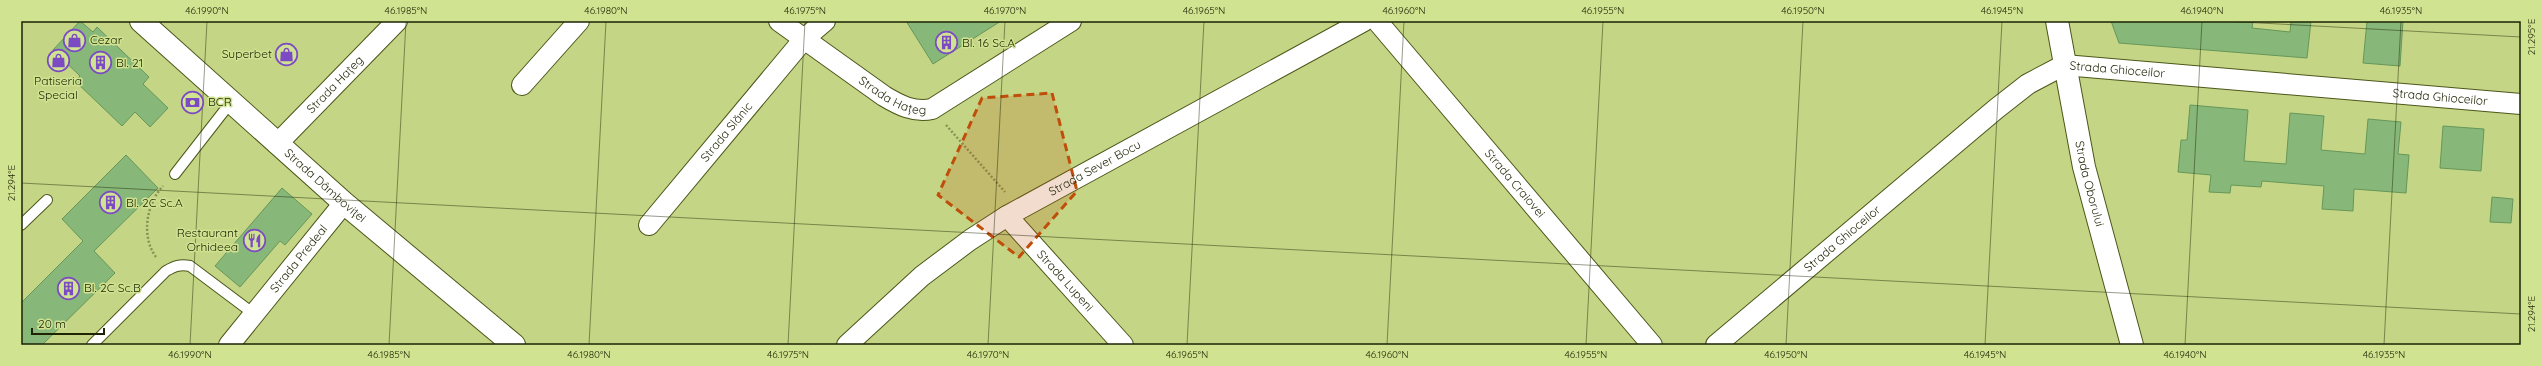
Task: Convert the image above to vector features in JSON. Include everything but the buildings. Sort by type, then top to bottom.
[{"type":"street","name":"Strada Dâmboviței","points":[[141,21],[344,203],[514,345]]},
{"type":"street","points":[[522,84],[579,21]]},
{"type":"street","name":"Strada Hațeg","points":[[779,21],[884,96],[901,105],[922,111],[932,109],[1071,21]]},
{"type":"street","name":"Strada Slănic","points":[[649,225],[804,39],[825,21]]},
{"type":"street","name":"Strada Sever Bocu","points":[[847,345],[922,276],[970,240],[1013,213],[1364,21]]},
{"type":"street","name":"Strada Craiovei","points":[[1377,21],[1652,345]]},
{"type":"street","name":"Strada Oborului","points":[[2057,21],[2084,168],[2132,345]]},
{"type":"street","name":"Strada Hațeg","points":[[277,144],[394,22]]},
{"type":"street","name":"Strada Ghioceilor","points":[[1716,345],[1996,109],[2028,84],[2064,65],[2521,104]]},
{"type":"street","name":"Strada Predeal","points":[[229,345],[344,203]]},
{"type":"street","name":"Strada Lupeni","points":[[1013,213],[1123,345]]},
{"type":"lane","points":[[175,174],[231,102]]},
{"type":"lane","points":[[21,225],[47,200]]},
{"type":"lane","points":[[92,345],[168,270],[178,265],[190,266],[254,314]]},
{"type":"path","points":[[932,109],[1013,213]]},
{"type":"path","points":[[168,270],[154,256],[148,244],[145,230],[157,194],[175,174]]},
{"type":"highlighted area","points":[[1052,93],[1077,191],[1019,257],[938,195],[982,98]]},
{"type":"place","name":"Cezar","points":[[75,40]]},
{"type":"place","name":"Bl. 16 Sc.A","points":[[946,43]]},
{"type":"place","name":"Superbet","points":[[287,54]]},
{"type":"place","name":"Patiseria Special","points":[[58,60]]},
{"type":"place","name":"Bl. 21","points":[[100,63]]},
{"type":"place","name":"BCR","points":[[192,102]]},
{"type":"place","name":"Bl. 2C Sc.A","points":[[110,203]]},
{"type":"place","name":"Restaurant Orhideea","points":[[254,240]]},
{"type":"place","name":"Bl. 2C Sc.B","points":[[68,288]]}]
